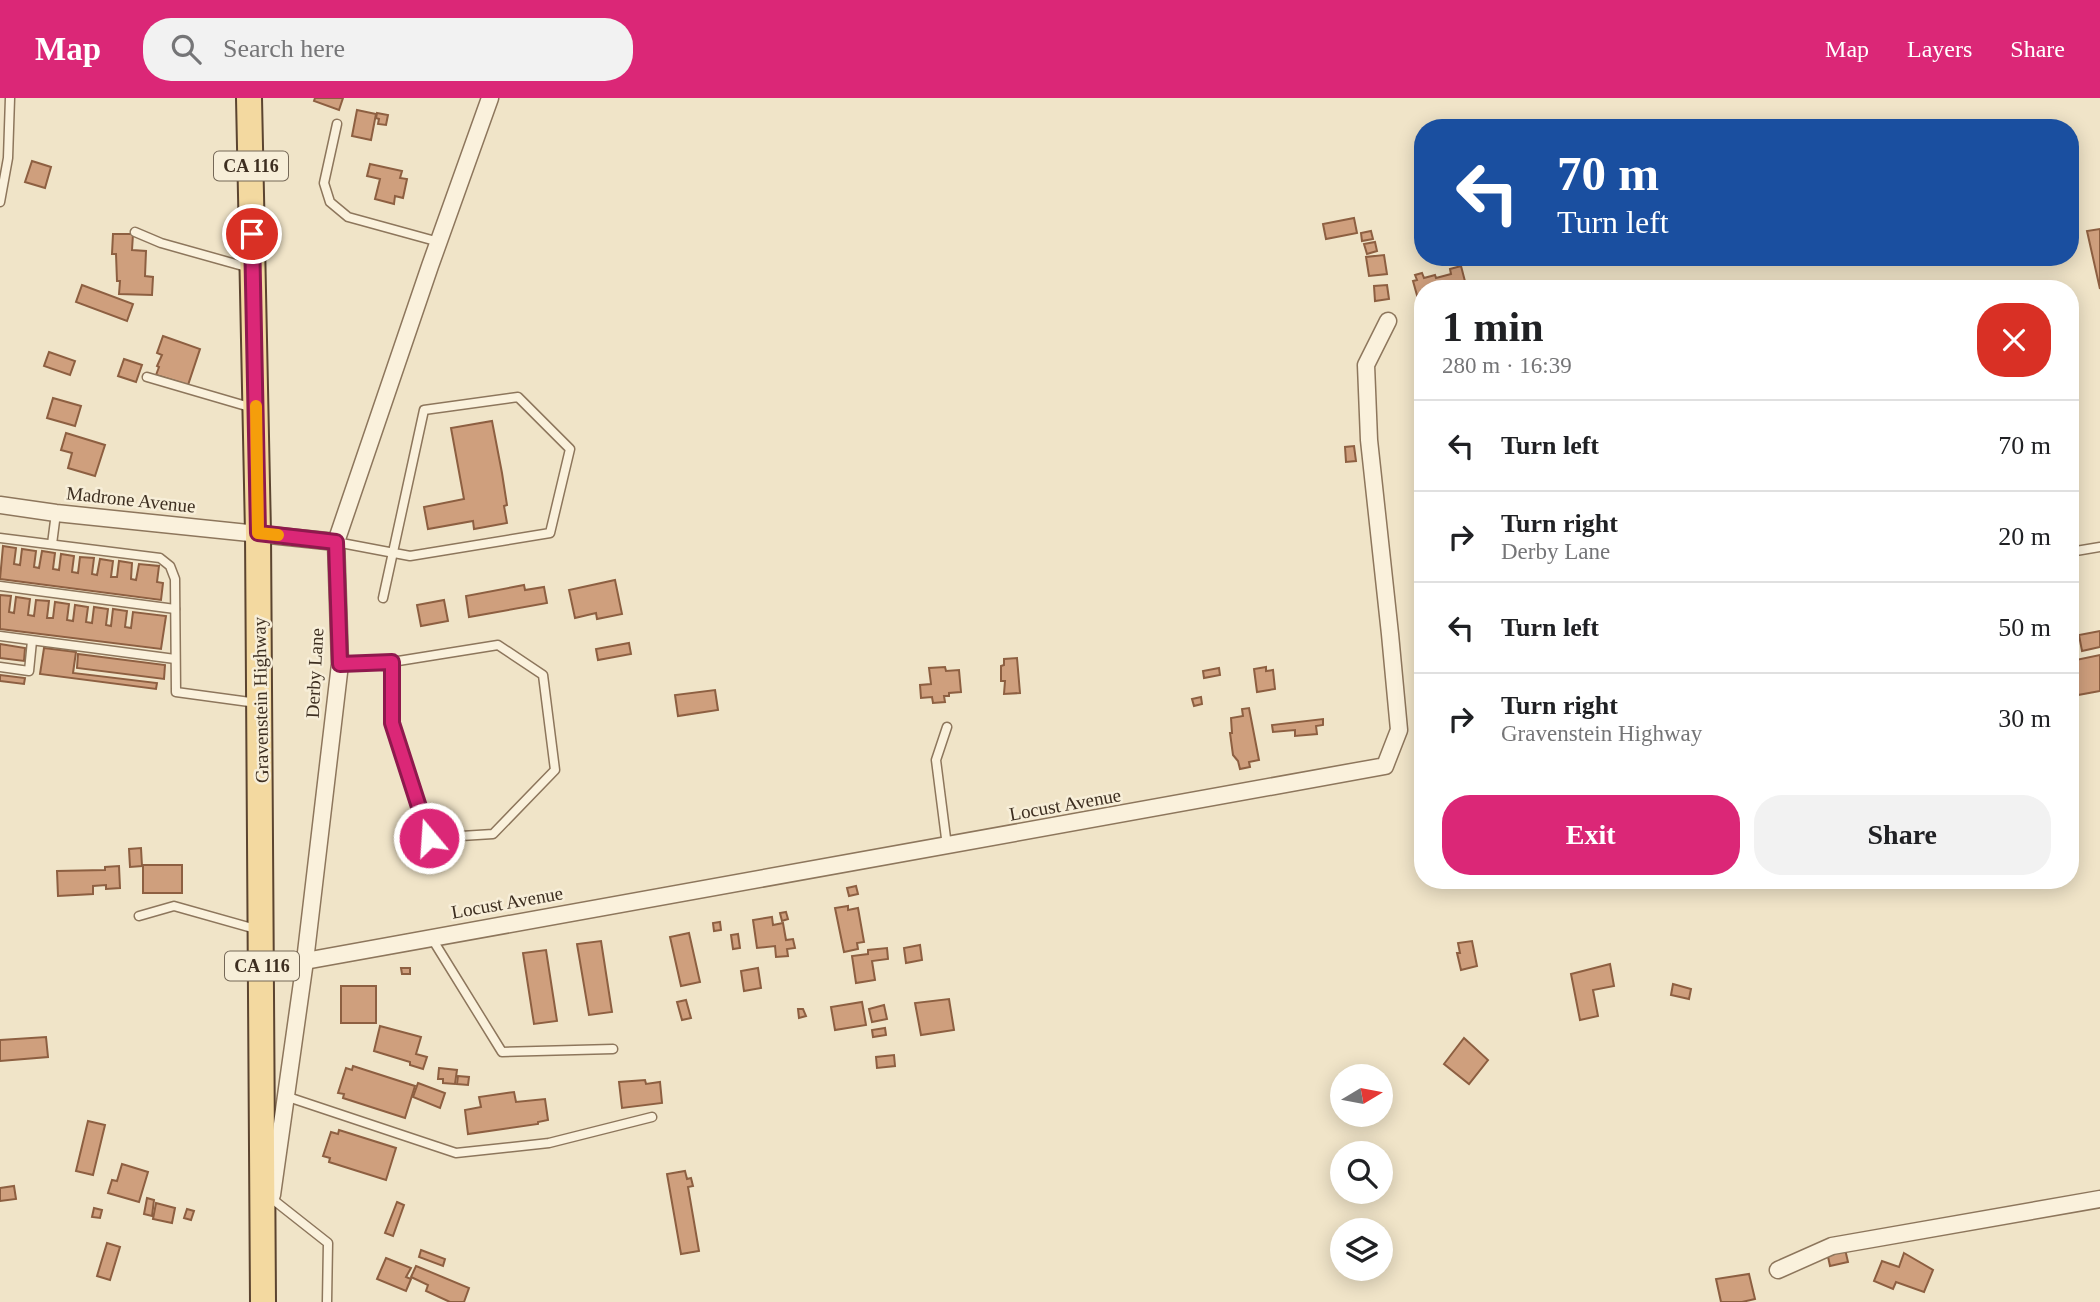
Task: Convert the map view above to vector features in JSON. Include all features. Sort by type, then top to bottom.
[{"type":"main road","name":"Gravenstein Highway","points":[[249,98],[260,703],[263,1302]]},
{"type":"street","name":"Derby Lane","points":[[263,1273],[340,664],[336,542],[490,98]]},
{"type":"street","name":"Locust Avenue","points":[[304,961],[1385,766],[1399,730],[1369,440],[1366,365],[1388,321]]},
{"type":"street","name":"Madrone Avenue","points":[[0,505],[336,542]]},
{"type":"street","points":[[1778,1269],[1832,1246],[2100,1199]]},
{"type":"lane","points":[[0,202],[8,158],[10,98]]},
{"type":"lane","points":[[337,124],[324,183],[331,202],[348,217],[439,242]]},
{"type":"lane","points":[[135,232],[162,243],[253,268]]},
{"type":"lane","points":[[147,377],[256,409]]},
{"type":"lane","points":[[336,542],[393,554],[410,556],[550,533],[570,449],[518,397],[424,410],[393,554],[383,598]]},
{"type":"lane","points":[[52,544],[55,513]]},
{"type":"lane","points":[[0,538],[160,558],[170,566],[174,579],[176,692],[260,703]]},
{"type":"lane","points":[[2079,550],[2100,547]]},
{"type":"lane","points":[[0,586],[175,609]]},
{"type":"lane","points":[[0,636],[175,659]]},
{"type":"lane","points":[[0,667],[29,671],[33,640]]},
{"type":"lane","points":[[340,664],[392,662],[498,645],[543,674],[555,770],[493,834],[429,838],[392,723],[392,662]]},
{"type":"lane","points":[[947,727],[936,760],[947,846]]},
{"type":"lane","points":[[139,916],[174,906],[261,931]]},
{"type":"lane","points":[[431,937],[502,1052],[613,1049]]},
{"type":"lane","points":[[285,1096],[456,1153],[549,1143],[652,1117]]},
{"type":"lane","points":[[271,1198],[328,1243],[327,1302]]},
{"type":"building","points":[[315,98],[343,98],[339,110],[314,101]]},
{"type":"building","points":[[357,110],[376,114],[371,140],[352,136]]},
{"type":"building","points":[[377,113],[388,115],[386,125],[378,124]]},
{"type":"building","points":[[32,161],[51,167],[45,188],[25,182]]},
{"type":"building","points":[[370,164],[402,171],[400,178],[407,179],[403,198],[395,196],[394,204],[375,199],[380,179],[367,176]]},
{"type":"building","points":[[1354,218],[1357,233],[1326,239],[1323,224]]},
{"type":"building","points":[[2100,229],[2100,289],[2087,231]]},
{"type":"building","points":[[1371,231],[1373,239],[1362,241],[1361,233]]},
{"type":"building","points":[[113,234],[133,234],[132,250],[146,251],[145,276],[153,277],[152,295],[119,294],[116,254],[112,254]]},
{"type":"building","points":[[1375,242],[1377,251],[1367,254],[1364,244]]},
{"type":"building","points":[[1384,255],[1387,274],[1369,276],[1366,257]]},
{"type":"building","points":[[1461,266],[1465,280],[1417,280],[1415,275],[1422,273],[1424,278],[1435,275],[1436,278],[1451,274],[1450,269]]},
{"type":"building","points":[[82,285],[133,304],[127,321],[76,302]]},
{"type":"building","points":[[1387,285],[1389,299],[1375,301],[1374,286]]},
{"type":"building","points":[[163,336],[200,349],[188,385],[156,375],[162,355],[157,353]]},
{"type":"building","points":[[49,352],[75,361],[70,375],[44,366]]},
{"type":"building","points":[[124,359],[142,365],[136,382],[118,376]]},
{"type":"building","points":[[53,398],[81,406],[75,426],[47,418]]},
{"type":"building","points":[[492,421],[507,505],[504,506],[507,523],[474,529],[473,521],[428,529],[424,507],[464,499],[451,428]]},
{"type":"building","points":[[66,433],[105,445],[95,476],[68,468],[72,453],[61,450]]},
{"type":"building","points":[[1354,446],[1356,461],[1346,462],[1345,447]]},
{"type":"building","points":[[3,546],[16,548],[14,564],[20,565],[22,549],[36,551],[34,567],[39,568],[42,551],[55,553],[53,569],[59,570],[61,554],[74,556],[72,572],[78,573],[80,557],[94,558],[92,574],[97,575],[100,559],[113,561],[111,577],[117,577],[119,561],[132,563],[131,579],[136,580],[139,564],[159,566],[157,582],[163,583],[161,600],[0,579]]},
{"type":"building","points":[[615,580],[622,614],[597,619],[596,613],[575,618],[569,590]]},
{"type":"building","points":[[524,585],[525,590],[544,587],[547,603],[469,617],[466,596]]},
{"type":"building","points":[[0,595],[11,596],[9,612],[14,613],[16,597],[30,599],[28,615],[34,616],[36,600],[49,601],[47,618],[53,618],[55,602],[69,604],[67,620],[73,621],[75,605],[88,607],[86,622],[92,623],[94,607],[108,609],[106,625],[111,626],[113,609],[127,611],[125,627],[131,628],[133,612],[166,616],[161,649],[0,629]]},
{"type":"building","points":[[444,600],[448,621],[421,626],[417,605]]},
{"type":"building","points":[[2100,631],[2100,647],[2082,651],[2079,635]]},
{"type":"building","points":[[629,643],[631,654],[598,660],[596,649]]},
{"type":"building","points":[[0,644],[25,648],[24,661],[0,658]]},
{"type":"building","points":[[44,648],[76,652],[73,673],[157,683],[156,689],[40,674]]},
{"type":"building","points":[[78,654],[165,665],[164,679],[77,668]]},
{"type":"building","points":[[2100,655],[2100,691],[2079,695],[2079,659]]},
{"type":"building","points":[[1017,658],[1020,693],[1004,694],[1005,681],[1001,681],[1001,666],[1004,665],[1004,659]]},
{"type":"building","points":[[945,667],[946,671],[959,670],[961,692],[944,696],[945,702],[933,703],[932,697],[921,698],[920,685],[931,684],[929,668]]},
{"type":"building","points":[[1266,667],[1266,671],[1273,670],[1275,689],[1257,692],[1254,669]]},
{"type":"building","points":[[1219,668],[1220,675],[1204,678],[1203,671]]},
{"type":"building","points":[[0,675],[25,678],[24,684],[0,681]]},
{"type":"building","points":[[715,690],[718,710],[678,716],[675,695]]},
{"type":"building","points":[[1201,697],[1202,704],[1194,706],[1192,699]]},
{"type":"building","points":[[1249,708],[1259,760],[1249,762],[1250,767],[1240,769],[1233,755],[1231,718],[1243,716],[1242,709]]},
{"type":"building","points":[[1323,719],[1323,725],[1316,726],[1317,734],[1295,736],[1295,730],[1273,732],[1272,725]]},
{"type":"building","points":[[141,848],[142,866],[130,867],[129,849]]},
{"type":"building","points":[[143,865],[182,865],[182,893],[143,893]]},
{"type":"building","points":[[119,866],[120,888],[93,886],[93,894],[58,896],[57,871],[105,870],[105,867]]},
{"type":"building","points":[[856,886],[858,894],[849,896],[847,888]]},
{"type":"building","points":[[848,906],[848,910],[858,908],[864,942],[857,943],[858,949],[844,952],[835,908]]},
{"type":"building","points":[[786,912],[788,919],[782,921],[780,913]]},
{"type":"building","points":[[772,917],[773,925],[783,923],[786,940],[793,939],[795,948],[787,949],[788,956],[776,957],[775,946],[757,948],[753,920]]},
{"type":"building","points":[[720,922],[721,930],[714,931],[713,923]]},
{"type":"building","points":[[689,933],[700,982],[681,986],[670,937]]},
{"type":"building","points":[[738,934],[740,948],[733,949],[731,935]]},
{"type":"building","points":[[601,941],[612,1012],[589,1015],[577,944]]},
{"type":"building","points":[[1472,941],[1477,966],[1461,970],[1458,943]]},
{"type":"building","points":[[920,945],[922,960],[906,963],[904,948]]},
{"type":"building","points":[[887,948],[888,959],[872,961],[875,980],[856,983],[852,956],[868,954],[868,950]]},
{"type":"building","points":[[546,950],[557,1021],[534,1024],[523,953]]},
{"type":"building","points":[[1610,964],[1614,986],[1593,990],[1598,1016],[1580,1020],[1571,974]]},
{"type":"building","points":[[401,968],[410,968],[410,974],[402,974]]},
{"type":"building","points":[[758,968],[761,988],[744,991],[741,971]]},
{"type":"building","points":[[1673,984],[1691,989],[1689,999],[1671,995]]},
{"type":"building","points":[[341,986],[376,986],[376,1023],[341,1023]]},
{"type":"building","points":[[949,999],[954,1030],[921,1035],[915,1003]]},
{"type":"building","points":[[686,1000],[691,1018],[682,1020],[677,1002]]},
{"type":"building","points":[[862,1002],[866,1025],[835,1030],[831,1007]]},
{"type":"building","points":[[884,1005],[887,1019],[872,1022],[869,1009]]},
{"type":"building","points":[[798,1009],[803,1009],[806,1016],[799,1018]]},
{"type":"building","points":[[380,1026],[421,1037],[416,1054],[427,1057],[423,1069],[374,1051]]},
{"type":"building","points":[[885,1028],[886,1035],[873,1037],[872,1030]]},
{"type":"building","points":[[46,1037],[48,1057],[0,1061],[0,1040]]},
{"type":"building","points":[[1464,1038],[1488,1060],[1469,1084],[1444,1064]]},
{"type":"building","points":[[894,1055],[895,1066],[877,1068],[876,1057]]},
{"type":"building","points":[[353,1066],[415,1086],[405,1118],[343,1098],[344,1094],[338,1093],[346,1068],[352,1070]]},
{"type":"building","points":[[439,1068],[457,1070],[455,1084],[443,1083],[443,1079],[438,1079]]},
{"type":"building","points":[[458,1076],[469,1077],[468,1085],[457,1084]]},
{"type":"building","points":[[645,1080],[646,1084],[660,1082],[662,1103],[622,1108],[619,1082]]},
{"type":"building","points":[[418,1083],[445,1093],[440,1108],[413,1097]]},
{"type":"building","points":[[514,1092],[516,1102],[545,1099],[548,1120],[538,1124],[468,1134],[465,1110],[481,1107],[479,1097]]},
{"type":"building","points":[[88,1121],[105,1125],[93,1175],[76,1171]]},
{"type":"building","points":[[339,1130],[396,1148],[386,1180],[329,1162],[330,1158],[323,1156],[331,1132],[338,1134]]},
{"type":"building","points":[[122,1164],[148,1172],[139,1202],[108,1193],[112,1180],[117,1181]]},
{"type":"building","points":[[685,1171],[693,1186],[688,1187],[699,1251],[681,1254],[667,1174]]},
{"type":"building","points":[[14,1186],[16,1199],[0,1201],[0,1188]]},
{"type":"building","points":[[147,1198],[154,1200],[152,1216],[144,1214]]},
{"type":"building","points":[[397,1202],[404,1205],[393,1236],[385,1233]]},
{"type":"building","points":[[156,1203],[175,1208],[172,1223],[153,1219]]},
{"type":"building","points":[[94,1208],[102,1210],[100,1218],[92,1217]]},
{"type":"building","points":[[187,1209],[194,1211],[191,1220],[184,1218]]},
{"type":"building","points":[[107,1243],[120,1247],[110,1280],[97,1276]]},
{"type":"building","points":[[1845,1249],[1848,1262],[1830,1266],[1827,1252]]},
{"type":"building","points":[[421,1250],[445,1259],[443,1266],[419,1257]]},
{"type":"building","points":[[1904,1253],[1933,1270],[1924,1292],[1896,1282],[1893,1289],[1874,1281],[1882,1261],[1899,1267]]},
{"type":"building","points":[[386,1258],[411,1268],[406,1277],[411,1279],[406,1291],[377,1279]]},
{"type":"building","points":[[416,1266],[469,1288],[464,1302],[450,1302],[426,1291],[428,1285],[411,1277]]},
{"type":"building","points":[[1749,1274],[1755,1299],[1721,1302],[1716,1279]]},
{"type":"slow traffic","points":[[256,406],[258,533],[278,535]]},
{"type":"route","points":[[252,234],[258,533],[336,542],[340,664],[392,662],[392,723],[429,838]]}]
